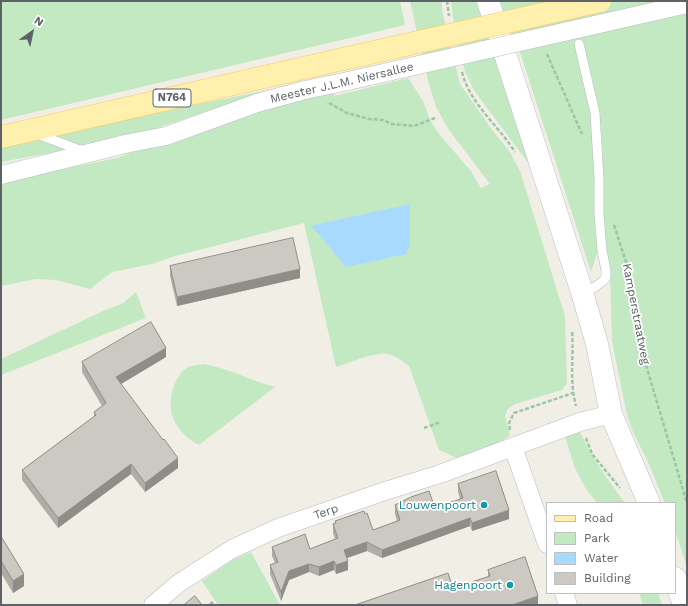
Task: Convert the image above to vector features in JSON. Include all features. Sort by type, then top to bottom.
[{"type":"main road","points":[[488,1],[582,292],[597,344],[611,414],[649,502]]},
{"type":"main road","name":"Meester J.L.M. Niersallee","points":[[1,137],[600,1]]},
{"type":"main road","points":[[676,581],[684,605]]},
{"type":"street","name":"Meester J.L.M. Niersallee","points":[[1,176],[166,136],[257,104],[305,90],[687,4]]},
{"type":"street","name":"Terp","points":[[153,605],[179,583],[232,549],[278,528],[385,491],[440,474],[580,422],[611,414]]},
{"type":"street","points":[[513,447],[546,541]]},
{"type":"street","points":[[564,594],[568,605]]},
{"type":"lane","name":"Kamperstraatweg","points":[[579,44],[595,113],[599,179],[598,214],[606,271],[606,277],[603,281],[595,287],[582,292]]},
{"type":"lane","points":[[28,131],[89,154]]},
{"type":"path","points":[[447,1],[450,24]]},
{"type":"path","points":[[545,48],[583,137]]},
{"type":"path","points":[[461,67],[468,90],[516,154]]},
{"type":"path","points":[[325,102],[330,103],[347,113],[376,120],[383,120],[392,124],[414,126],[435,118]]},
{"type":"path","name":"Kamperstraatweg","points":[[614,224],[627,265],[640,345],[687,503]]},
{"type":"path","points":[[513,447],[509,423],[514,413],[572,393]]},
{"type":"path","points":[[424,428],[441,422]]},
{"type":"green space","points":[[1,1],[400,1],[405,25],[1,120]]},
{"type":"green space","points":[[410,1],[442,1],[442,10],[460,84],[493,131],[510,152],[520,171],[565,316],[567,383],[562,390],[515,404],[508,409],[505,416],[510,436],[489,447],[457,458],[439,450],[409,366],[391,355],[379,354],[336,367],[304,223],[175,256],[152,264],[112,272],[90,289],[56,280],[36,279],[1,286],[1,182],[117,158],[162,141],[302,98],[333,91],[334,96],[408,78],[423,101],[431,122],[439,134],[470,170],[481,188],[490,184],[449,130],[436,107],[428,81]]},
{"type":"green space","points":[[451,1],[480,1],[532,168],[475,92],[465,72],[454,25]]},
{"type":"green space","points":[[499,1],[687,1],[687,567],[676,533],[676,502],[665,502],[648,462],[633,432],[627,415],[612,341],[610,273],[603,208],[603,159],[601,130],[598,105],[583,40],[574,42],[589,107],[592,131],[594,160],[594,208],[598,250],[591,272],[521,55]]},
{"type":"green space","points":[[274,89],[120,140],[1,162],[1,146],[142,115]]},
{"type":"green space","points":[[136,292],[146,318],[1,375],[1,359],[123,303]]},
{"type":"green space","points":[[204,364],[222,368],[275,387],[199,445],[187,437],[179,429],[172,415],[171,402],[173,388],[183,371],[190,366]]},
{"type":"green space","points":[[580,432],[595,460],[624,502],[596,502],[586,489],[574,466],[565,436]]},
{"type":"green space","points":[[251,552],[280,605],[218,605],[202,581],[234,559]]},
{"type":"green space","points":[[639,594],[658,594],[662,605],[643,605]]},
{"type":"water","points":[[410,204],[410,245],[406,254],[346,267],[324,240],[310,226]]},
{"type":"building","points":[[293,238],[300,269],[177,297],[170,266]]},
{"type":"building","points":[[151,322],[166,348],[116,377],[178,458],[145,483],[131,464],[58,518],[22,470],[96,415],[94,412],[106,403],[82,362]]},
{"type":"building","points":[[496,471],[509,510],[472,523],[470,518],[382,550],[367,542],[344,550],[348,561],[336,565],[334,561],[319,567],[309,564],[289,571],[281,592],[270,565],[278,562],[272,547],[305,534],[310,549],[338,538],[333,524],[336,523],[335,521],[364,511],[365,514],[367,513],[373,530],[400,520],[395,505],[411,497],[429,491],[435,508],[463,498],[458,484]]},
{"type":"building","points":[[1,538],[24,574],[13,581],[1,561]]},
{"type":"building","points":[[525,557],[538,596],[512,605],[355,605],[448,573],[453,588],[490,576],[488,570]]},
{"type":"building","points":[[195,596],[202,605],[184,605]]},
{"type":"place","name":"Louwenpoort","points":[[484,505]]},
{"type":"place","name":"Hagenpoort","points":[[510,585]]}]
